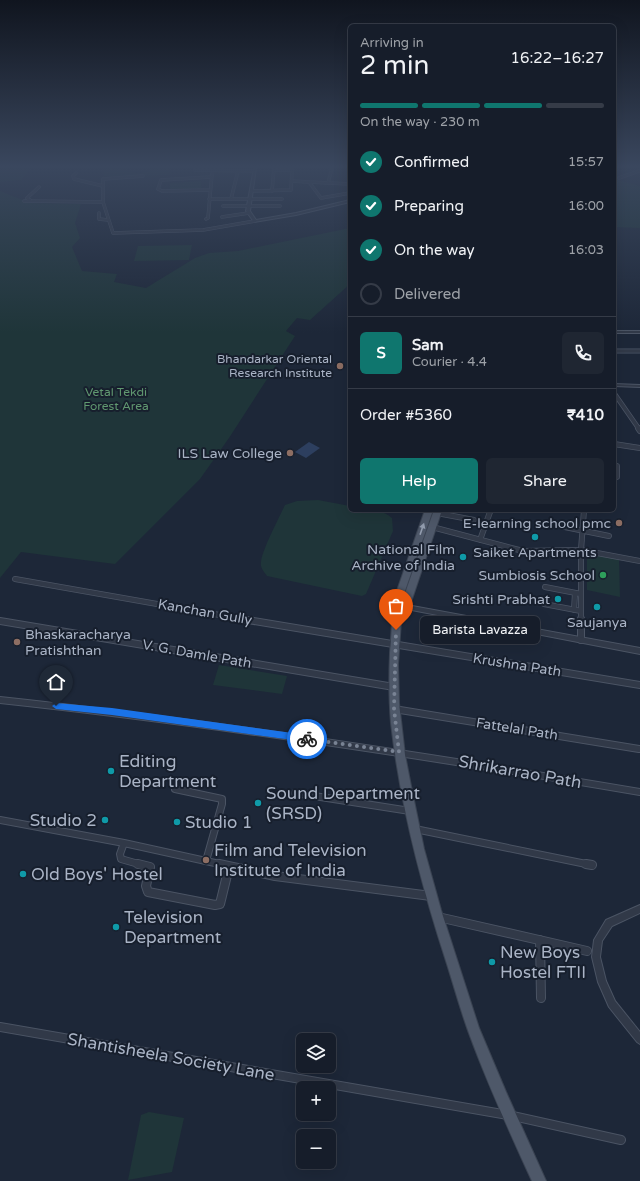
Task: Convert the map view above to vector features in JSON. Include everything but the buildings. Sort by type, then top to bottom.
[{"type":"main road","points":[[401,606],[432,527],[435,512]]},
{"type":"main road","points":[[435,512],[401,606],[394,645],[394,709],[399,752],[410,811],[437,917],[479,1044],[508,1115],[539,1181]]},
{"type":"street","points":[[109,223],[113,233],[203,230],[243,223]]},
{"type":"street","points":[[616,332],[640,332]]},
{"type":"street","points":[[616,351],[640,351]]},
{"type":"street","points":[[616,385],[640,386]]},
{"type":"street","points":[[616,396],[640,431]]},
{"type":"street","points":[[616,444],[640,448]]},
{"type":"street","points":[[616,466],[616,477]]},
{"type":"street","points":[[439,512],[474,520]]},
{"type":"street","points":[[480,540],[490,512]]},
{"type":"street","points":[[581,640],[581,550],[584,512]]},
{"type":"street","points":[[554,525],[609,536]]},
{"type":"street","points":[[432,527],[523,551],[581,550],[640,561]]},
{"type":"street","name":"Kanchan Gully","points":[[15,579],[394,645]]},
{"type":"street","points":[[545,587],[581,594]]},
{"type":"street","points":[[574,610],[575,593]]},
{"type":"street","points":[[544,604],[581,611]]},
{"type":"street","points":[[401,606],[640,651]]},
{"type":"street","name":"V. G. Damle Path","points":[[0,620],[394,687]]},
{"type":"street","name":"Krushna Path","points":[[394,645],[640,685]]},
{"type":"street","name":"Shrikarrao Path","points":[[0,700],[112,712],[399,752],[640,792]]},
{"type":"street","name":"Fattelal Path","points":[[394,709],[639,749]]},
{"type":"street","points":[[176,789],[222,799],[222,804],[206,861]]},
{"type":"street","points":[[295,793],[410,811]]},
{"type":"street","points":[[0,820],[124,843],[275,876],[431,896]]},
{"type":"street","points":[[414,828],[592,865]]},
{"type":"street","points":[[124,843],[120,854],[121,859],[150,867],[151,870],[146,886],[148,892],[206,904],[220,904],[230,867]]},
{"type":"street","points":[[640,909],[609,923],[598,940],[596,957],[602,982],[612,1004],[640,1038]]},
{"type":"street","points":[[437,917],[586,951]]},
{"type":"street","points":[[540,940],[541,998]]},
{"type":"street","name":"Shantisheela Society Lane","points":[[0,1027],[508,1115],[621,1140]]},
{"type":"green space","name":"Vetal Tekdi Forest Area","points":[[0,223],[75,223],[80,238],[72,247],[82,271],[117,274],[114,282],[146,288],[195,258],[209,253],[238,251],[348,228],[348,286],[310,320],[297,318],[286,331],[295,336],[229,438],[200,479],[115,564],[21,552],[0,578]]},
{"type":"green space","points":[[616,223],[640,223],[640,228],[616,227]]},
{"type":"green space","points":[[192,245],[189,260],[134,261],[138,246]]},
{"type":"green space","points":[[318,500],[348,506],[348,512],[380,512],[392,518],[393,531],[366,594],[362,596],[267,576],[261,564],[264,550],[285,505],[297,501]]},
{"type":"green space","name":"Sumbiosis School","points":[[587,553],[619,559],[620,597],[587,590]]},
{"type":"green space","points":[[219,665],[287,676],[282,694],[213,685]]},
{"type":"green space","points":[[149,1112],[184,1118],[172,1172],[128,1180],[141,1115]]},
{"type":"water","points":[[309,442],[320,448],[306,458],[295,452]]},
{"type":"way so far","points":[[307,739],[399,752],[394,709],[394,645],[396,630]]},
{"type":"place","name":"Bhandarkar Oriental Research Institute","points":[[340,366]]},
{"type":"place","name":"ILS Law College","points":[[290,453]]},
{"type":"place","name":"E-learning school pmc","points":[[619,523]]},
{"type":"place","name":"Saiket Apartments","points":[[535,537]]},
{"type":"place","name":"National Film Archive of India","points":[[463,557]]},
{"type":"place","name":"Sumbiosis School","points":[[603,575]]},
{"type":"place","name":"Srishti Prabhat","points":[[558,599]]},
{"type":"place","name":"Saujanya","points":[[597,607]]},
{"type":"place","name":"Barista Lavazza","points":[[396,630]]},
{"type":"place","name":"Bhaskaracharya Pratishthan","points":[[17,642]]},
{"type":"place","name":"Editing Department","points":[[111,771]]},
{"type":"place","name":"Sound Department (SRSD)","points":[[258,803]]},
{"type":"place","name":"Studio 2","points":[[105,820]]},
{"type":"place","name":"Studio 1","points":[[177,822]]},
{"type":"place","name":"Film and Television Institute of India","points":[[206,860]]},
{"type":"place","name":"Old Boys' Hostel","points":[[23,874]]},
{"type":"place","name":"Television Department","points":[[116,927]]},
{"type":"place","name":"New Boys Hostel FTII","points":[[492,962]]},
{"type":"route","points":[[56,706],[112,712],[307,739]]}]
